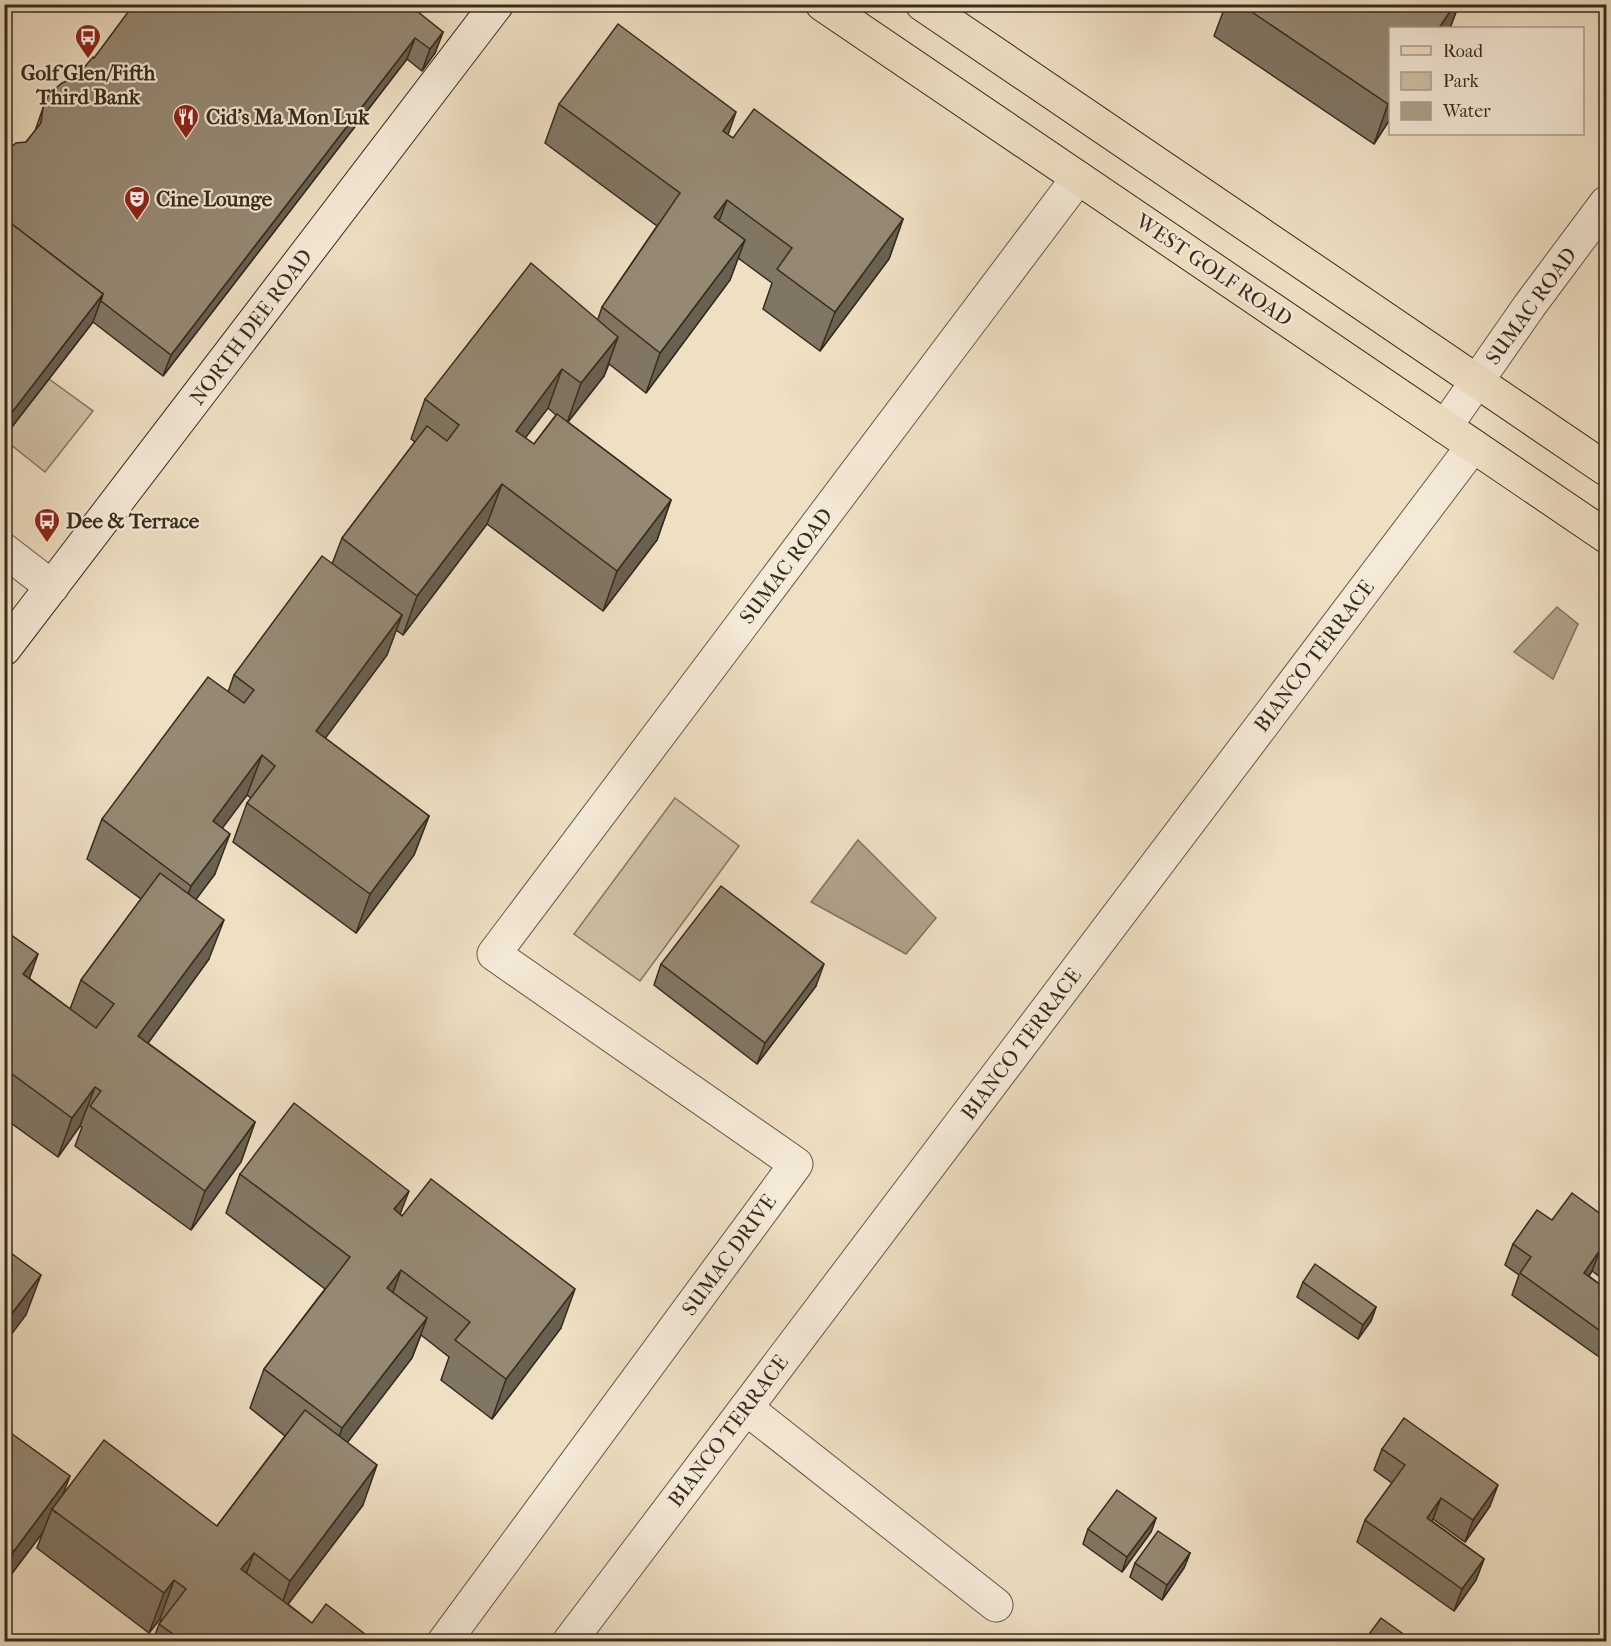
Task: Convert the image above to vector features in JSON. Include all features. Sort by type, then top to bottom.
[{"type":"main road","name":"WEST GOLF ROAD","points":[[822,4],[1606,536]]},
{"type":"main road","points":[[922,4],[1606,469]]},
{"type":"street","name":"NORTH DEE ROAD","points":[[4,649],[497,4]]},
{"type":"street","name":"SUMAC ROAD","points":[[494,954],[1078,178]]},
{"type":"street","name":"SUMAC ROAD","points":[[1445,427],[1530,305],[1606,203]]},
{"type":"street","name":"BIANCO TERRACE","points":[[569,1641],[1473,446]]},
{"type":"street","points":[[4,550],[52,587]]},
{"type":"street","name":"SUMAC DRIVE","points":[[444,1641],[796,1164],[494,954]]},
{"type":"street","points":[[746,1408],[996,1605]]},
{"type":"green space","points":[[49,379],[93,411],[45,472],[4,437]]},
{"type":"green space","points":[[675,798],[739,846],[640,981],[574,934]]},
{"type":"water","points":[[1557,607],[1578,624],[1553,679],[1514,652]]},
{"type":"water","points":[[858,840],[936,918],[906,954],[811,902]]},
{"type":"building","points":[[134,4],[408,4],[443,32],[430,49],[415,38],[171,355],[101,301],[103,294],[4,218],[4,165],[8,164],[7,150],[16,143],[26,142],[41,123],[43,108],[49,94],[62,83],[76,77],[94,58]]},
{"type":"building","points":[[1240,4],[1455,4],[1440,27],[1389,27],[1388,104]]},
{"type":"building","points":[[618,24],[736,112],[723,131],[733,138],[754,109],[903,219],[835,312],[777,269],[792,248],[727,200],[714,217],[745,240],[660,353],[602,307],[680,193],[559,104]]},
{"type":"building","points":[[4,218],[103,294],[13,411],[4,404]]},
{"type":"building","points":[[531,263],[618,337],[581,383],[562,369],[516,431],[534,444],[557,414],[671,500],[617,571],[502,484],[417,596],[342,538],[427,426],[447,441],[459,425],[425,399]]},
{"type":"building","points":[[322,556],[402,615],[316,731],[429,816],[370,894],[247,803],[275,766],[262,755],[213,821],[230,834],[191,886],[102,819],[208,677],[244,703],[254,690],[234,675]]},
{"type":"building","points":[[160,873],[224,920],[138,1036],[255,1122],[205,1191],[90,1106],[101,1091],[95,1087],[72,1118],[4,1068],[4,930],[38,954],[23,974],[96,1028],[114,1004],[81,980]]},
{"type":"building","points":[[721,886],[824,964],[765,1043],[661,964]]},
{"type":"building","points":[[294,1103],[409,1191],[394,1209],[402,1216],[431,1179],[575,1289],[506,1379],[455,1340],[470,1322],[401,1270],[387,1288],[427,1318],[342,1428],[264,1369],[350,1257],[240,1174]]},
{"type":"building","points":[[1572,1193],[1606,1218],[1606,1255],[1600,1250],[1584,1273],[1606,1289],[1606,1335],[1520,1273],[1531,1257],[1513,1244],[1537,1210],[1552,1220]]},
{"type":"building","points":[[4,1248],[41,1275],[4,1324]]},
{"type":"building","points":[[1315,1264],[1376,1307],[1363,1325],[1303,1282]]},
{"type":"building","points":[[305,1410],[377,1465],[290,1581],[254,1553],[241,1569],[312,1623],[326,1604],[374,1641],[183,1641],[159,1624],[186,1589],[174,1580],[164,1593],[52,1509],[104,1440],[217,1526]]},
{"type":"building","points":[[1404,1418],[1498,1485],[1473,1520],[1441,1498],[1427,1518],[1484,1559],[1462,1589],[1365,1520],[1405,1465],[1382,1449]]},
{"type":"building","points":[[4,1428],[70,1476],[14,1551],[4,1544]]},
{"type":"building","points":[[1117,1490],[1156,1518],[1127,1557],[1088,1529]]},
{"type":"building","points":[[1158,1531],[1190,1553],[1167,1585],[1135,1563]]},
{"type":"building","points":[[1381,1618],[1413,1641],[1364,1641]]},
{"type":"place","name":"Golf Glen/Fifth Third Bank","points":[[88,60]]},
{"type":"place","name":"Cid's Ma Mon Luk","points":[[186,140]]},
{"type":"place","name":"Cine Lounge","points":[[137,222]]},
{"type":"place","name":"Dee & Terrace","points":[[47,544]]}]
